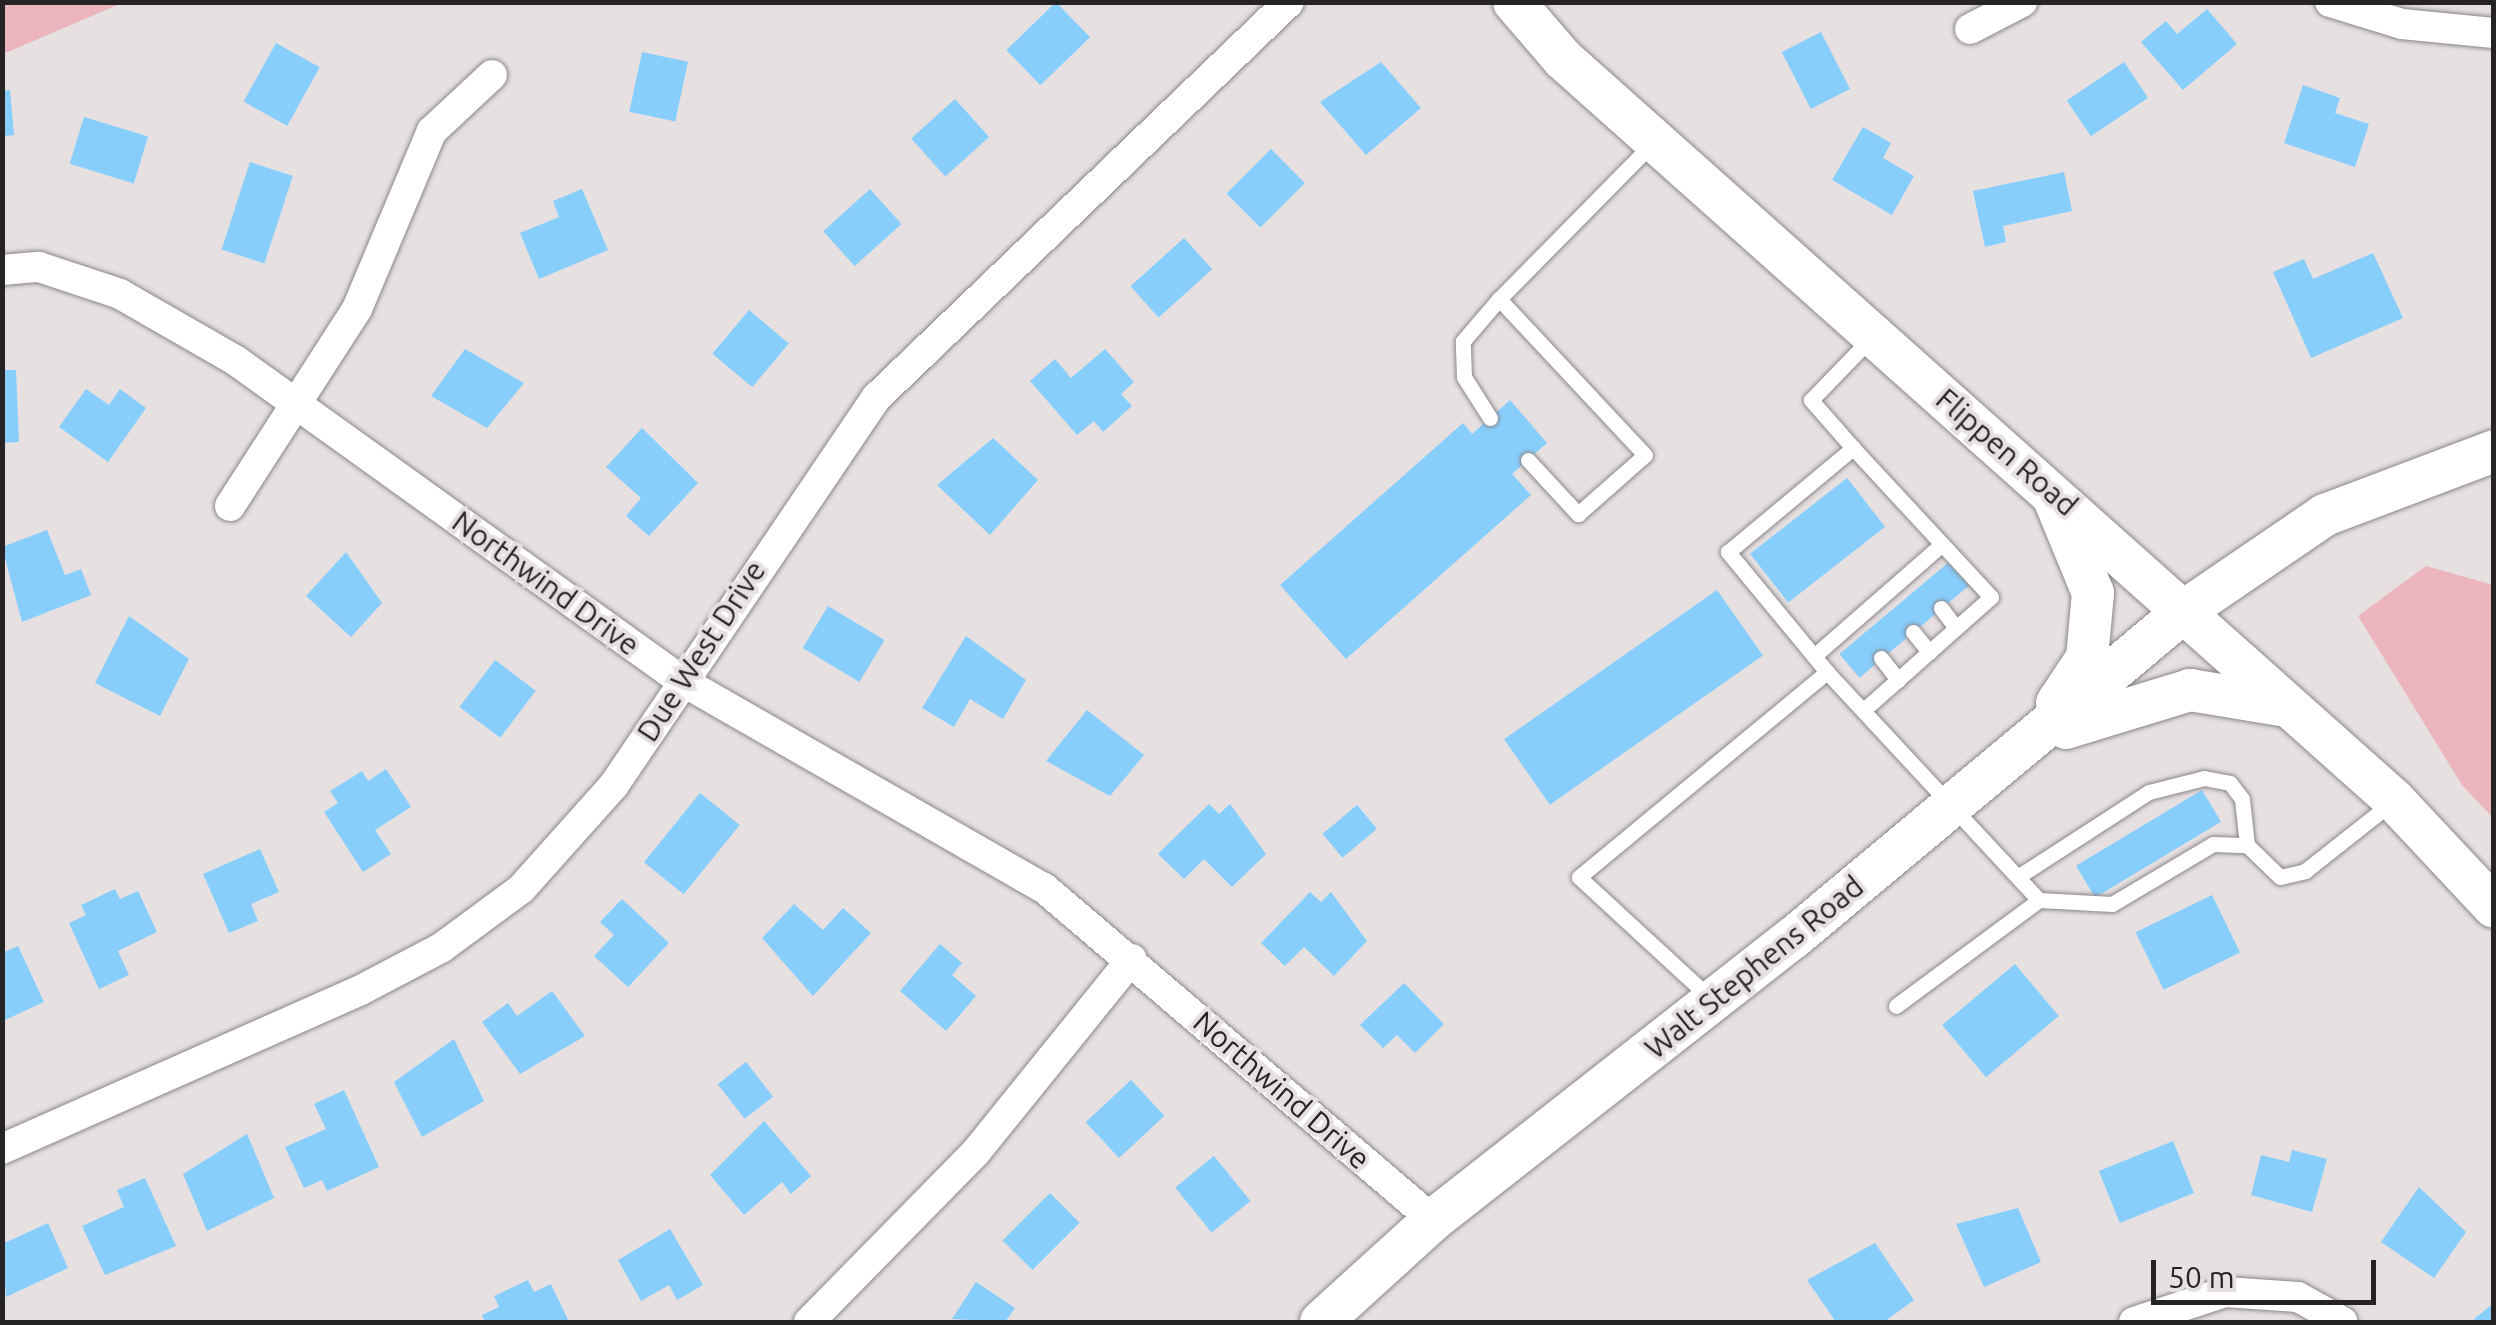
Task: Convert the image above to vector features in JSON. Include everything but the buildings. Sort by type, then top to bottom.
[{"type":"street","name":"Due West Drive","points":[[2,1148],[441,948],[521,889],[614,786],[876,398],[1289,2]]},
{"type":"street","name":"Flippen Road","points":[[1514,2],[1654,141],[1872,337],[2049,486],[2394,800],[2494,907]]},
{"type":"street","points":[[1970,30],[2022,2]]},
{"type":"street","points":[[2330,2],[2402,24],[2494,32]]},
{"type":"street","points":[[230,506],[301,408],[358,309],[432,131],[492,75]]},
{"type":"street","name":"Northwind Drive","points":[[2,270],[39,267],[120,294],[301,408],[682,681],[968,840],[1132,958],[1433,1220]]},
{"type":"street","name":"Walt Stephens Road","points":[[1321,1322],[1433,1220],[1713,1001],[2033,741],[2186,609],[2325,514],[2494,451]]},
{"type":"street","points":[[2033,741],[2086,658],[2092,618],[2089,580],[2049,486]]},
{"type":"street","points":[[2033,741],[2190,690],[2288,706]]},
{"type":"street","points":[[810,1322],[976,1152],[1132,958]]},
{"type":"street","points":[[2134,1322],[2225,1292],[2298,1297],[2344,1322]]},
{"type":"lane","points":[[1490,418],[1462,357],[1470,328],[1654,141]]},
{"type":"lane","points":[[1499,299],[1644,455],[1578,514],[1528,460]]},
{"type":"lane","points":[[1865,710],[1990,597],[1810,400],[1872,337]]},
{"type":"lane","points":[[1854,448],[1728,552],[1827,672],[1956,802],[2039,900]]},
{"type":"lane","points":[[1814,656],[1857,628],[1917,578],[1942,544]]},
{"type":"lane","points":[[1942,608],[1956,628]]},
{"type":"lane","points":[[1912,632],[1929,652]]},
{"type":"lane","points":[[1881,658],[1898,680]]},
{"type":"lane","points":[[1713,1001],[1579,877],[1827,672]]},
{"type":"lane","points":[[2019,876],[2149,792],[2204,778],[2230,783],[2242,799],[2247,845],[2280,877],[2305,871],[2394,800]]},
{"type":"lane","points":[[1896,1006],[2039,900],[2112,904],[2213,844],[2247,845]]},
{"type":"shaded area","points":[[3,2],[122,2],[122,3],[3,54]]},
{"type":"shaded area","points":[[2426,566],[2493,585],[2493,818],[2462,785],[2358,616]]}]
